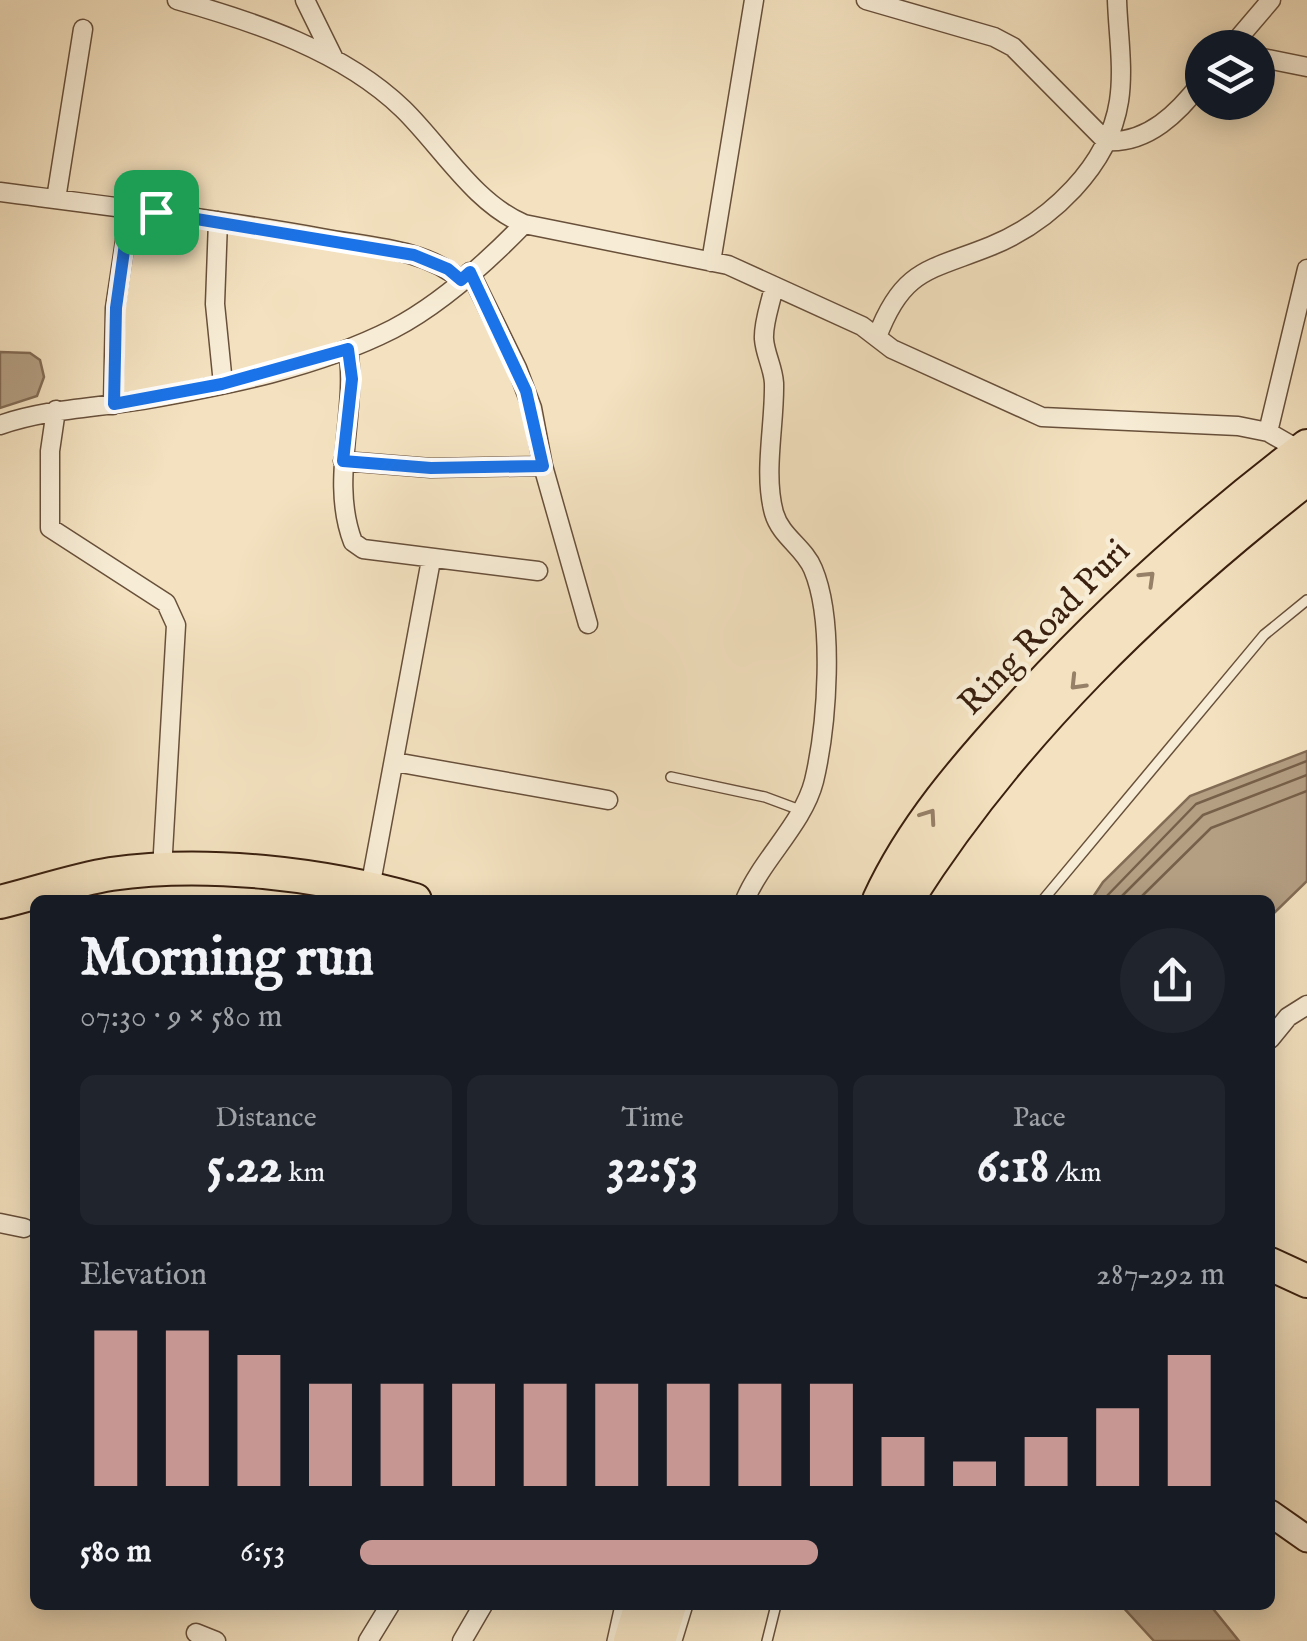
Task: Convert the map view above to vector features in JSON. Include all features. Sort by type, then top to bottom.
[{"type":"highway","name":"Ring Road Puri","points":[[882,895],[927,816],[1068,655],[1172,555],[1305,459]]},
{"type":"highway","name":"Ring Road Puri","points":[[911,895],[982,794],[1058,704],[1305,459]]},
{"type":"highway","points":[[0,902],[110,874],[162,870],[306,876],[370,894]]},
{"type":"highway","points":[[1275,1266],[1307,1281]]},
{"type":"highway","points":[[630,1641],[639,1610]]},
{"type":"highway","points":[[659,1641],[668,1610]]},
{"type":"street","points":[[177,0],[248,20],[334,59],[401,107],[500,209],[524,224],[711,262],[862,326],[892,349],[1042,418],[1238,426],[1268,432],[1305,459]]},
{"type":"street","points":[[306,0],[334,59]]},
{"type":"street","points":[[711,262],[754,0]]},
{"type":"street","points":[[866,0],[994,36],[1013,46],[1106,142],[1118,142],[1175,116],[1185,103]]},
{"type":"street","points":[[877,337],[899,290],[918,275],[1010,238],[1037,222],[1068,194],[1106,142],[1120,98],[1116,0]]},
{"type":"street","points":[[1246,30],[1270,0]]},
{"type":"street","points":[[56,199],[83,29]]},
{"type":"street","points":[[1275,60],[1307,67]]},
{"type":"street","points":[[0,192],[218,221],[414,255],[466,276],[526,391],[588,624]]},
{"type":"street","points":[[114,404],[116,308],[130,208]]},
{"type":"street","points":[[218,221],[215,287],[222,384]]},
{"type":"street","points":[[0,425],[56,410],[114,404],[222,384],[348,349],[414,316],[524,224]]},
{"type":"street","points":[[1268,432],[1307,269]]},
{"type":"street","points":[[747,895],[814,783],[825,685],[825,616],[819,583],[810,561],[785,535],[773,510],[774,375],[764,334],[774,286]]},
{"type":"street","points":[[348,349],[352,379],[343,461],[353,542],[363,549],[431,560],[538,571]]},
{"type":"street","points":[[56,410],[50,451],[50,528],[166,602],[176,625],[162,870]]},
{"type":"street","points":[[343,461],[431,468],[543,466]]},
{"type":"street","points":[[370,894],[431,560]]},
{"type":"street","points":[[395,762],[608,800]]},
{"type":"street","points":[[1275,1033],[1288,1017],[1307,1005]]},
{"type":"street","points":[[0,1223],[24,1228]]},
{"type":"street","points":[[1275,1516],[1307,1539]]},
{"type":"street","points":[[368,1641],[387,1610]]},
{"type":"street","points":[[462,1641],[479,1610]]},
{"type":"street","points":[[196,1633],[216,1641]]},
{"type":"lane","points":[[1047,895],[1264,634],[1307,600]]},
{"type":"lane","points":[[672,777],[765,797],[800,810]]},
{"type":"lane","points":[[612,1641],[619,1610]]},
{"type":"lane","points":[[676,1641],[686,1610]]},
{"type":"lane","points":[[767,1641],[775,1610]]},
{"type":"water","points":[[0,352],[30,353],[40,360],[44,377],[37,396],[0,408]]},
{"type":"water","points":[[1307,751],[1307,881],[1275,912],[1275,895],[1094,895],[1190,796]]},
{"type":"water","points":[[1126,1610],[1214,1610],[1239,1641],[1154,1641]]},
{"type":"route","points":[[130,208],[156,212],[414,255],[448,269],[461,280],[470,272],[526,391],[543,466],[431,468],[343,461],[352,394],[348,349],[266,374],[114,404],[112,348],[130,208]]}]
